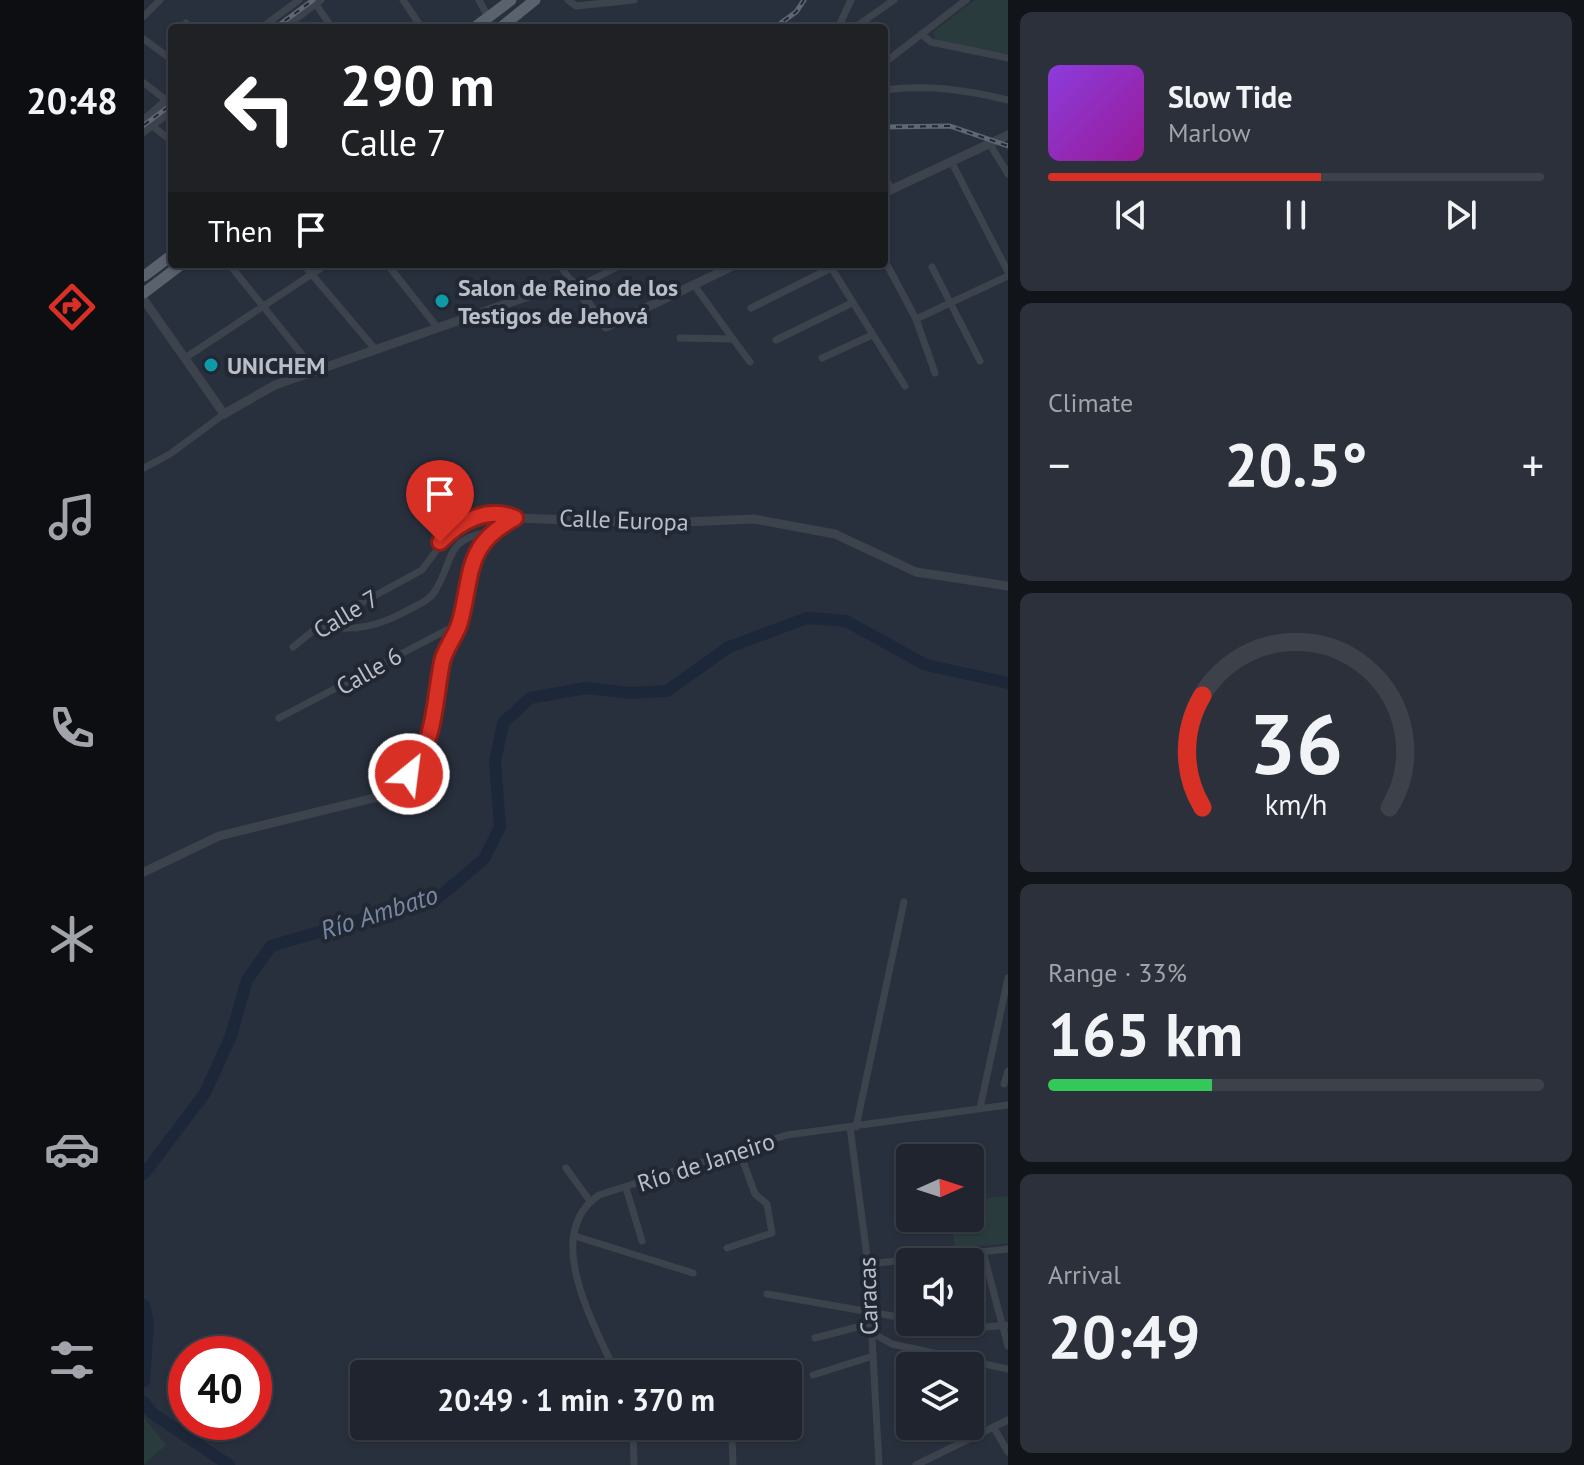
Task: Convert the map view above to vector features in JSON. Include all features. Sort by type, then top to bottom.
[{"type":"main road","points":[[479,24],[511,0]]},
{"type":"main road","points":[[505,24],[535,0]]},
{"type":"main road","points":[[144,276],[168,258]]},
{"type":"main road","points":[[144,293],[177,268]]},
{"type":"street","points":[[144,16],[160,0]]},
{"type":"street","points":[[266,24],[299,0]]},
{"type":"street","points":[[403,0],[419,24]]},
{"type":"street","points":[[479,0],[488,17]]},
{"type":"street","points":[[568,0],[576,6],[634,0]]},
{"type":"street","points":[[840,24],[851,0]]},
{"type":"street","points":[[859,24],[884,3],[894,0]]},
{"type":"street","points":[[888,60],[966,0]]},
{"type":"street","points":[[289,24],[317,1],[330,24]]},
{"type":"street","points":[[921,34],[931,42],[1008,58]]},
{"type":"street","points":[[144,39],[168,57]]},
{"type":"street","points":[[144,83],[168,96]]},
{"type":"street","points":[[888,89],[912,86],[959,89],[1008,100]]},
{"type":"street","points":[[144,119],[168,98]]},
{"type":"street","points":[[144,132],[168,114]]},
{"type":"street","points":[[152,126],[168,138]]},
{"type":"street","points":[[888,191],[997,140],[1008,174]]},
{"type":"street","points":[[916,319],[1008,274],[951,161]]},
{"type":"street","points":[[888,266],[916,319],[935,373]]},
{"type":"street","points":[[932,267],[980,361]]},
{"type":"street","points":[[232,268],[316,372]]},
{"type":"street","points":[[306,268],[375,349]]},
{"type":"street","points":[[185,358],[322,268]]},
{"type":"street","points":[[390,268],[437,327]]},
{"type":"street","points":[[562,268],[606,327],[729,268]]},
{"type":"street","points":[[144,468],[170,454],[224,414],[275,385],[613,268]]},
{"type":"street","points":[[751,308],[826,268]]},
{"type":"street","points":[[831,268],[905,386]]},
{"type":"street","points":[[694,285],[750,362]]},
{"type":"street","points":[[144,300],[224,414]]},
{"type":"street","points":[[776,340],[852,303]]},
{"type":"street","points":[[822,358],[872,335]]},
{"type":"street","points":[[680,338],[733,339]]},
{"type":"street","name":"Calle 7","points":[[293,647],[319,626],[422,570],[453,528],[472,518],[489,514],[515,518]]},
{"type":"street","points":[[319,626],[363,629],[386,623],[434,594],[453,547],[465,538],[490,532],[515,518]]},
{"type":"street","name":"Calle Europa","points":[[515,518],[662,523],[754,519],[835,534],[916,572],[1008,586]]},
{"type":"street","points":[[144,872],[219,836],[378,797],[396,786],[420,761],[426,746],[438,700],[442,659],[460,623],[471,570],[490,532]]},
{"type":"street","name":"Calle 6","points":[[279,718],[460,623]]},
{"type":"street","name":"Caracas","points":[[879,1465],[870,1357],[868,1264],[853,1127],[904,902]]},
{"type":"street","points":[[980,1108],[1008,978]]},
{"type":"street","points":[[1004,1084],[1008,1071]]},
{"type":"street","name":"Río de Janeiro","points":[[590,1201],[787,1135],[1008,1105]]},
{"type":"street","points":[[727,1248],[772,1233],[767,1204],[755,1194],[740,1153]]},
{"type":"street","points":[[566,1168],[590,1201],[583,1209],[575,1236],[575,1275],[610,1360]]},
{"type":"street","points":[[626,1188],[642,1241]]},
{"type":"street","points":[[575,1236],[693,1273]]},
{"type":"street","points":[[984,1252],[1008,1249]]},
{"type":"street","points":[[984,1255],[1006,1326],[1008,1346]]},
{"type":"street","points":[[868,1264],[896,1261]]},
{"type":"street","points":[[767,1294],[896,1317]]},
{"type":"street","points":[[984,1327],[1006,1326]]},
{"type":"street","points":[[815,1338],[869,1327],[892,1344],[1008,1369]]},
{"type":"street","points":[[813,1375],[870,1357]]},
{"type":"street","points":[[916,1465],[1008,1420]]},
{"type":"street","points":[[994,1428],[1008,1452]]},
{"type":"street","points":[[633,1440],[634,1465]]},
{"type":"street","points":[[732,1440],[733,1465]]},
{"type":"shaded area","points":[[975,0],[1008,0],[1008,55],[937,41],[933,32]]},
{"type":"shaded area","points":[[1008,1196],[1008,1243],[955,1248],[953,1232],[984,1232],[984,1199]]},
{"type":"shaded area","points":[[144,1418],[166,1445],[144,1464]]},
{"type":"waterway","name":"Río Ambato","points":[[144,1174],[205,1093],[231,1036],[247,980],[271,946],[439,897],[484,859],[500,827],[495,762],[503,723],[530,698],[586,688],[631,693],[667,691],[729,647],[807,618],[846,621],[926,665],[1008,683]]},
{"type":"waterway","name":"Río Ambato","points":[[144,1305],[148,1323],[144,1381]]},
{"type":"waterway","name":"Río Ambato","points":[[144,1402],[152,1413],[229,1465]]},
{"type":"railway","points":[[280,24],[313,0]]},
{"type":"railway","points":[[780,24],[796,12],[804,0]]},
{"type":"railway","points":[[144,125],[168,107]]},
{"type":"railway","points":[[888,127],[950,126],[1008,146]]},
{"type":"place","name":"Salon de Reino de los Testigos de Jehová","points":[[442,301]]},
{"type":"place","name":"UNICHEM","points":[[211,365]]},
{"type":"route","points":[[409,774],[420,761],[432,731],[442,659],[460,623],[478,550],[490,532],[515,518],[489,514],[472,518],[453,528],[440,542]]}]
